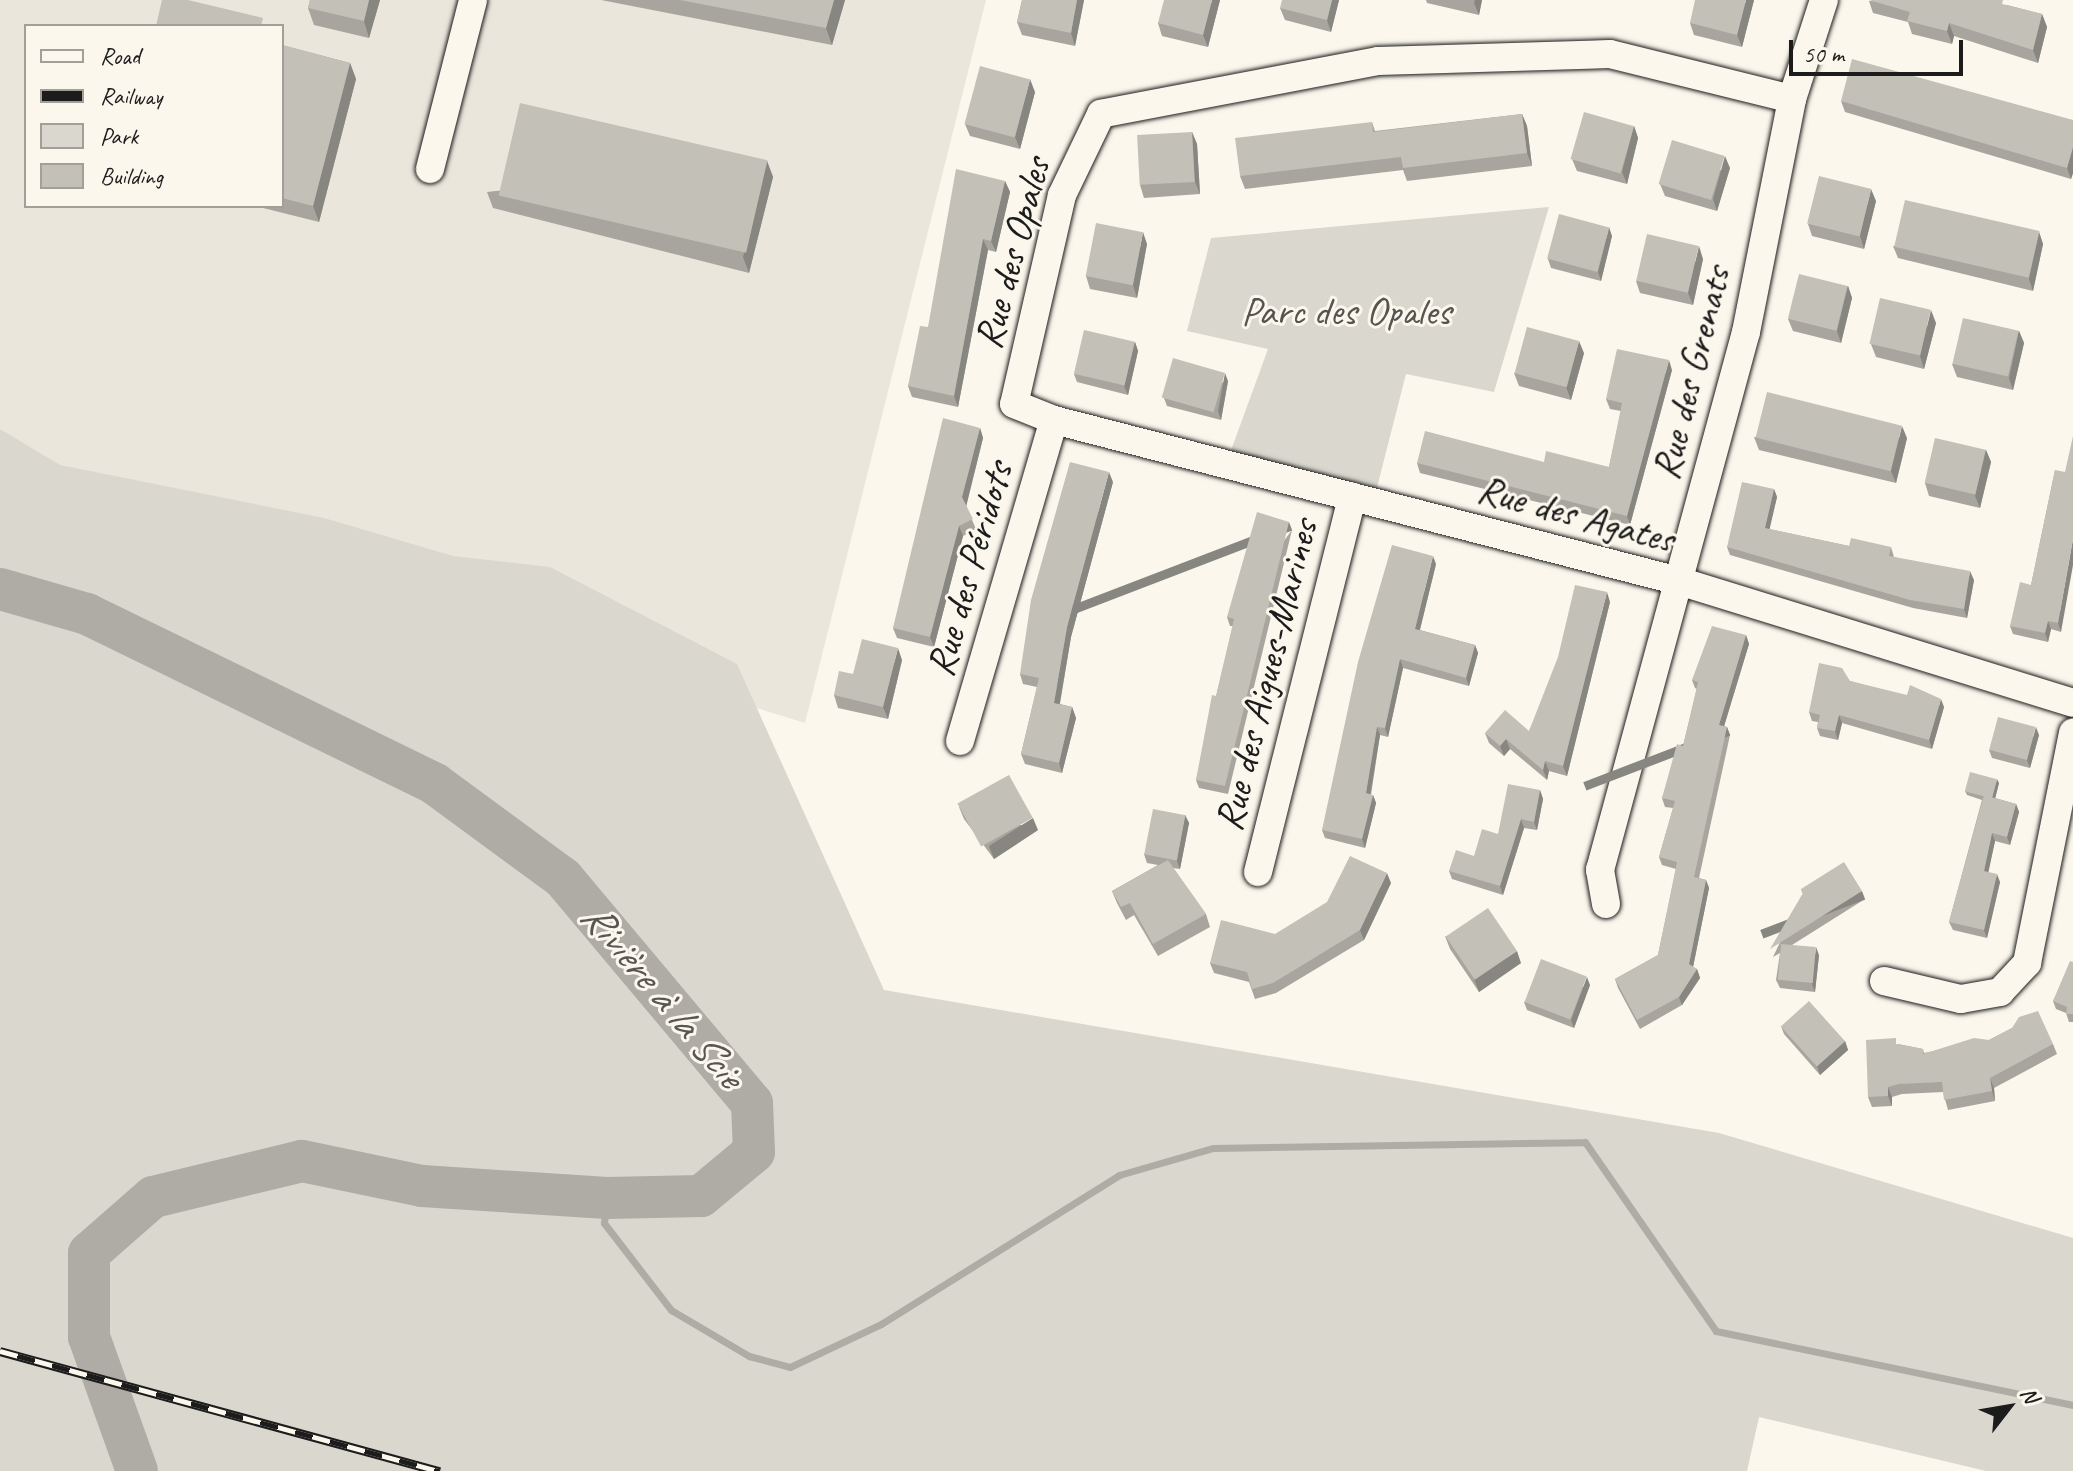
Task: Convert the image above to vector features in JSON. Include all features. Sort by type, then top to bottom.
[{"type":"street","points":[[430,169],[473,0]]},
{"type":"street","name":"Rue des Grenats","points":[[1606,904],[1600,870],[1746,332],[1792,99],[1824,0]]},
{"type":"street","name":"Rue des Opales","points":[[1054,420],[1014,404],[1062,195],[1101,114],[1378,61],[1610,54],[1792,99]]},
{"type":"street","name":"Rue des Agates","points":[[1054,420],[1679,581],[2073,703]]},
{"type":"street","name":"Rue des Péridots","points":[[960,741],[1054,420]]},
{"type":"street","name":"Rue des Aigues-Marines","points":[[1258,872],[1352,497]]},
{"type":"street","points":[[1884,981],[1961,999],[2000,992],[2027,963],[2073,733]]},
{"type":"shaded area","points":[[0,0],[986,0],[805,723],[211,540],[0,466]]},
{"type":"green space","name":"Parc des Opales","points":[[1549,207],[1494,392],[1406,374],[1373,503],[1226,464],[1268,349],[1187,331],[1211,238]]},
{"type":"green space","points":[[0,429],[60,465],[324,518],[453,556],[550,567],[737,664],[884,990],[1719,1133],[2073,1238],[2073,1471],[1986,1471],[1759,1417],[1747,1471],[0,1471]]},
{"type":"building","points":[[162,0],[188,0],[263,18],[262,24],[156,24]]},
{"type":"building","points":[[310,0],[369,0],[364,21],[308,8]]},
{"type":"building","points":[[680,0],[834,0],[826,28]]},
{"type":"building","points":[[1022,0],[1077,0],[1071,33],[1017,22]]},
{"type":"building","points":[[1164,0],[1212,0],[1203,35],[1158,23]]},
{"type":"building","points":[[1282,0],[1332,0],[1327,20],[1280,8]]},
{"type":"building","points":[[1695,0],[1746,0],[1737,35],[1690,23]]},
{"type":"building","points":[[1869,0],[2003,0],[2002,4],[2042,14],[2033,50],[1949,23],[1947,31],[1907,21],[1910,12]]},
{"type":"building","points":[[284,46],[350,63],[313,206],[284,199]]},
{"type":"building","points":[[1852,59],[2073,120],[2073,147],[2067,168],[1841,101]]},
{"type":"building","points":[[980,66],[1030,79],[1015,137],[964,124]]},
{"type":"building","points":[[520,103],[767,160],[746,253],[499,196]]},
{"type":"building","points":[[1584,112],[1634,126],[1620,173],[1570,159]]},
{"type":"building","points":[[1522,114],[1527,153],[1403,168],[1401,157],[1240,176],[1235,138],[1372,122],[1373,132]]},
{"type":"building","points":[[1192,132],[1195,182],[1140,185],[1137,135]]},
{"type":"building","points":[[1672,140],[1725,156],[1711,200],[1659,184]]},
{"type":"building","points":[[956,169],[1005,181],[991,241],[983,239],[954,396],[908,386],[920,326],[928,327]]},
{"type":"building","points":[[1819,176],[1871,189],[1860,237],[1807,224]]},
{"type":"building","points":[[1905,200],[2039,231],[2029,278],[1894,247]]},
{"type":"building","points":[[1559,214],[1609,227],[1597,272],[1547,258]]},
{"type":"building","points":[[1096,223],[1143,232],[1133,285],[1086,276]]},
{"type":"building","points":[[1647,234],[1699,246],[1688,293],[1636,281]]},
{"type":"building","points":[[1799,274],[1848,286],[1836,331],[1788,319]]},
{"type":"building","points":[[1880,298],[1931,310],[1920,355],[1869,344]]},
{"type":"building","points":[[1963,318],[2019,331],[2008,377],[1952,364]]},
{"type":"building","points":[[1527,327],[1579,341],[1567,387],[1515,373]]},
{"type":"building","points":[[1084,330],[1135,342],[1125,386],[1074,374]]},
{"type":"building","points":[[1617,349],[1669,360],[1627,516],[1417,463],[1425,431],[1544,462],[1546,451],[1609,467],[1622,403],[1606,399]]},
{"type":"building","points":[[1173,358],[1225,373],[1214,412],[1162,397]]},
{"type":"building","points":[[1767,392],[1902,426],[1891,471],[1756,438]]},
{"type":"building","points":[[943,418],[980,428],[962,497],[973,519],[959,526],[930,637],[893,628]]},
{"type":"building","points":[[2073,436],[2073,539],[2058,623],[2048,621],[2045,633],[2010,626],[2020,582],[2031,585],[2055,470],[2065,472]]},
{"type":"building","points":[[1935,438],[1986,450],[1975,495],[1925,483]]},
{"type":"building","points":[[1070,462],[1109,472],[1067,627],[1054,703],[1072,707],[1059,763],[1021,754],[1039,678],[1020,674],[1031,600]]},
{"type":"building","points":[[1742,482],[1774,489],[1765,528],[1849,546],[1851,538],[1891,547],[1889,556],[1970,571],[1964,609],[1910,600],[1727,547]]},
{"type":"building","points":[[1257,512],[1289,522],[1225,786],[1196,780],[1212,695],[1216,696],[1234,619],[1227,617]]},
{"type":"building","points":[[1392,545],[1433,556],[1415,629],[1475,645],[1466,678],[1400,659],[1385,728],[1377,727],[1366,793],[1373,795],[1362,839],[1322,830],[1358,662]]},
{"type":"building","points":[[1575,585],[1607,592],[1563,766],[1545,761],[1543,770],[1506,739],[1500,746],[1485,733],[1505,710],[1529,731],[1558,657]]},
{"type":"building","points":[[1712,626],[1746,635],[1719,725],[1727,727],[1694,877],[1706,880],[1689,964],[1697,969],[1679,997],[1637,1020],[1615,979],[1658,955],[1677,862],[1659,857],[1675,801],[1662,798],[1677,744],[1683,746],[1698,682],[1692,680]]},
{"type":"building","points":[[862,639],[898,648],[883,707],[834,695],[839,671],[853,674]]},
{"type":"building","points":[[1819,663],[1842,668],[1850,681],[1907,695],[1910,685],[1941,699],[1929,740],[1839,715],[1835,731],[1817,728],[1820,715],[1809,712]]},
{"type":"building","points":[[1998,717],[2036,727],[2027,760],[1989,750]]},
{"type":"building","points":[[1970,772],[1997,779],[1992,799],[1965,791]]},
{"type":"building","points":[[1009,775],[1033,818],[981,846],[957,804]]},
{"type":"building","points":[[1508,784],[1540,790],[1534,822],[1521,819],[1500,886],[1449,871],[1456,850],[1474,856],[1482,829],[1498,834]]},
{"type":"building","points":[[1984,795],[2016,804],[2007,837],[1992,833],[1984,871],[1997,874],[1984,930],[1949,922]]},
{"type":"building","points":[[1153,809],[1185,815],[1177,860],[1144,854]]},
{"type":"building","points":[[1350,856],[1387,873],[1360,930],[1273,983],[1252,989],[1247,972],[1210,963],[1221,920],[1275,934],[1327,902]]},
{"type":"building","points":[[1168,860],[1206,914],[1153,944],[1130,903],[1121,907],[1112,891]]},
{"type":"building","points":[[1844,862],[1862,891],[1770,949],[1803,893],[1801,889]]},
{"type":"building","points":[[1488,908],[1517,951],[1475,980],[1446,937]]},
{"type":"building","points":[[1781,944],[1816,947],[1813,983],[1778,980]]},
{"type":"building","points":[[1541,959],[1587,977],[1570,1020],[1525,1002]]},
{"type":"building","points":[[2070,961],[2073,962],[2073,1014],[2066,1014],[2067,1007],[2053,1001]]},
{"type":"building","points":[[1809,1001],[1845,1041],[1817,1067],[1781,1026]]},
{"type":"building","points":[[2038,1011],[2053,1044],[1990,1078],[1992,1091],[1944,1100],[1942,1082],[1899,1084],[1888,1087],[1888,1096],[1868,1097],[1866,1040],[1896,1038],[1896,1044],[1923,1049],[1923,1054],[1974,1038],[1989,1040],[2012,1028],[2019,1017]]},
{"type":"waterway","name":"Rivière à la Scie","points":[[0,589],[87,614],[435,784],[563,878],[752,1103],[754,1152],[701,1196],[607,1198],[422,1186],[302,1161],[153,1197],[89,1253],[89,1337],[137,1471]]},
{"type":"waterway","points":[[607,1198],[604,1223],[671,1310],[749,1356],[790,1367],[881,1324],[1119,1175],[1213,1148],[1585,1142],[1716,1331],[2073,1405]]},
{"type":"railway","points":[[0,1351],[440,1471]]}]
